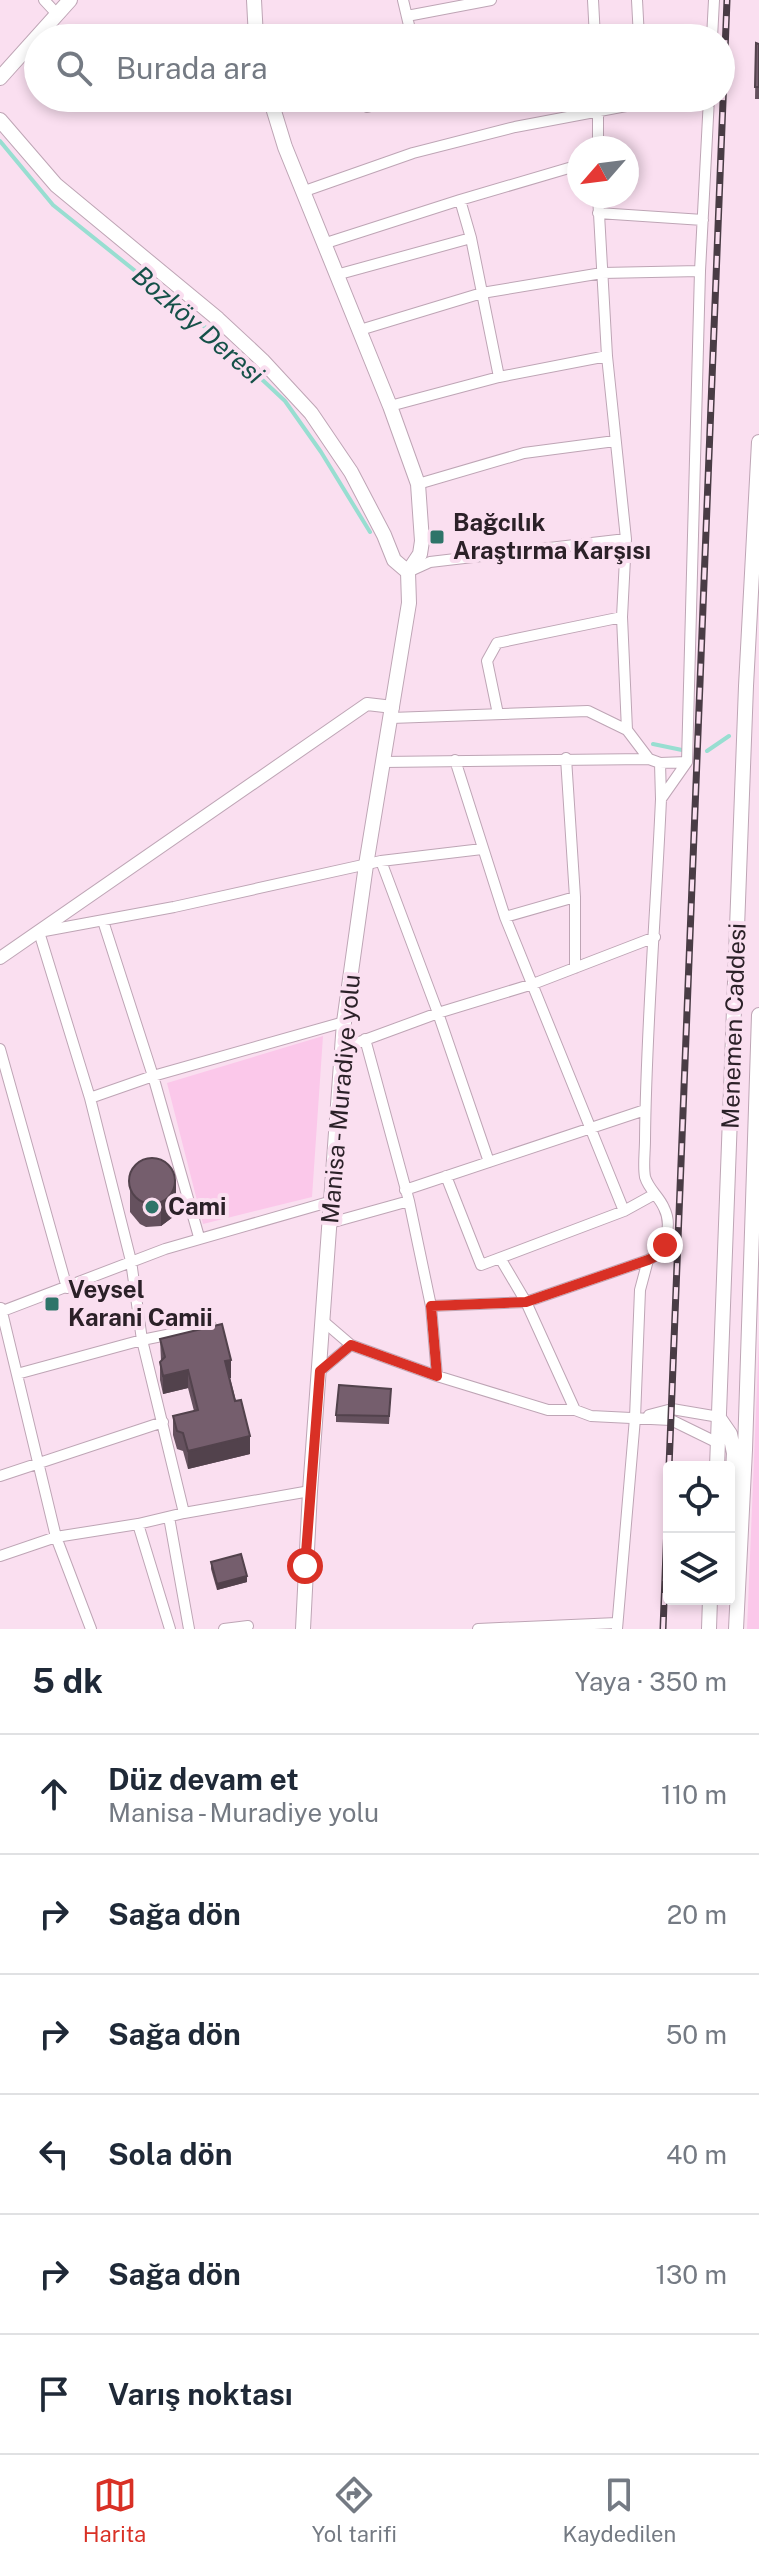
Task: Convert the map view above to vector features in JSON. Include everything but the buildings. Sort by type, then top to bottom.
[{"type":"main road","points":[[48,24],[70,0]]},
{"type":"main road","points":[[254,0],[255,24]]},
{"type":"main road","points":[[0,78],[24,51]]},
{"type":"main road","points":[[0,120],[56,185],[218,319],[262,360],[311,413],[351,472],[394,560],[408,572],[420,554],[422,541],[418,484],[360,330],[302,192],[276,112]]},
{"type":"main road","name":"Menemen Caddesi","points":[[717,1461],[746,686],[759,442]]},
{"type":"main road","name":"Manisa - Muradiye yolu","points":[[303,1629],[344,1022],[409,603],[408,572]]},
{"type":"main road","name":"Menemen Caddesi","points":[[736,1629],[759,1015]]},
{"type":"main road","points":[[719,1417],[730,1434],[734,1453],[730,1533]]},
{"type":"main road","points":[[735,1586],[737,1594]]},
{"type":"main road","points":[[709,1629],[710,1605]]},
{"type":"street","points":[[44,0],[57,14]]},
{"type":"street","points":[[403,0],[409,24]]},
{"type":"street","points":[[407,16],[491,0]]},
{"type":"street","points":[[593,0],[594,24]]},
{"type":"street","points":[[637,0],[638,24]]},
{"type":"street","points":[[713,24],[714,0]]},
{"type":"street","points":[[302,192],[413,153],[589,112]]},
{"type":"street","points":[[598,136],[599,112]]},
{"type":"street","points":[[661,799],[687,762],[700,271],[708,112]]},
{"type":"street","points":[[323,244],[567,169]]},
{"type":"street","points":[[460,200],[471,238],[499,377]]},
{"type":"street","points":[[598,208],[607,356],[626,539],[622,617],[627,730]]},
{"type":"street","points":[[598,213],[703,220]]},
{"type":"street","points":[[336,275],[471,238]]},
{"type":"street","points":[[360,330],[482,293],[602,273],[700,271]]},
{"type":"street","points":[[390,406],[499,377],[607,356]]},
{"type":"street","points":[[418,484],[524,453],[615,441]]},
{"type":"street","points":[[408,572],[430,562],[626,539]]},
{"type":"street","points":[[498,714],[487,661],[497,643],[622,617]]},
{"type":"street","points":[[0,958],[367,704],[392,712],[498,714],[588,711],[627,730],[655,761],[661,799],[645,1110],[645,1176],[653,1195],[664,1208],[667,1224],[665,1245],[648,1260],[526,1302],[431,1306]]},
{"type":"street","points":[[383,762],[566,758],[687,762]]},
{"type":"street","points":[[566,758],[575,897],[575,968]]},
{"type":"street","points":[[455,760],[505,917],[624,1211]]},
{"type":"street","points":[[39,932],[381,861],[482,849]]},
{"type":"street","points":[[381,861],[489,1162]]},
{"type":"street","points":[[505,917],[575,897]]},
{"type":"street","points":[[103,921],[153,1076],[199,1237]]},
{"type":"street","points":[[39,932],[90,1098],[131,1261],[142,1340],[184,1513]]},
{"type":"street","points":[[343,1048],[438,1013],[533,984],[655,937]]},
{"type":"street","points":[[90,1098],[153,1076],[344,1022]]},
{"type":"street","points":[[365,1039],[407,1195],[431,1306],[437,1376]]},
{"type":"street","points":[[0,1049],[67,1288]]},
{"type":"street","points":[[330,1223],[407,1195],[446,1176],[645,1110]]},
{"type":"street","points":[[446,1176],[481,1265],[624,1211],[653,1195]]},
{"type":"street","points":[[91,1629],[56,1537],[0,1309],[67,1288],[199,1237],[332,1201]]},
{"type":"street","points":[[500,1258],[526,1302],[575,1410]]},
{"type":"street","points":[[478,1629],[617,1626],[635,1418],[640,1290],[648,1260]]},
{"type":"street","points":[[323,1321],[351,1345],[437,1376],[548,1410],[575,1410],[591,1416],[671,1420],[718,1443]]},
{"type":"street","points":[[17,1374],[142,1340],[211,1326]]},
{"type":"street","points":[[320,1371],[351,1345]]},
{"type":"street","points":[[635,1418],[672,1409],[719,1417]]},
{"type":"street","points":[[0,1476],[163,1422]]},
{"type":"street","points":[[0,1556],[56,1537],[310,1491]]},
{"type":"street","points":[[169,1517],[189,1629]]},
{"type":"street","points":[[138,1524],[170,1629]]},
{"type":"street","points":[[224,1629],[248,1626]]},
{"type":"shaded area","points":[[323,1036],[312,1197],[203,1224],[167,1083]]},
{"type":"shaded area","points":[[759,1338],[759,1629],[747,1629]]},
{"type":"waterway","name":"Bozköy Deresi","points":[[0,141],[53,205],[210,331],[285,401],[321,452],[370,532]]},
{"type":"waterway","name":"Bozköy Deresi","points":[[707,751],[729,736]]},
{"type":"waterway","name":"Bozköy Deresi","points":[[653,744],[682,750]]},
{"type":"railway","points":[[726,24],[727,0]]},
{"type":"railway","points":[[669,1461],[723,112]]},
{"type":"railway","points":[[663,1629],[667,1533]]},
{"type":"place","name":"Bağcılık Araştırma Karşısı","points":[[437,537]]},
{"type":"place","name":"Cami","points":[[152,1207]]},
{"type":"place","name":"Veysel Karani Camii","points":[[52,1304]]},
{"type":"route","points":[[305,1566],[320,1371],[351,1345],[437,1376],[431,1306],[526,1302],[648,1260],[665,1245]]}]
